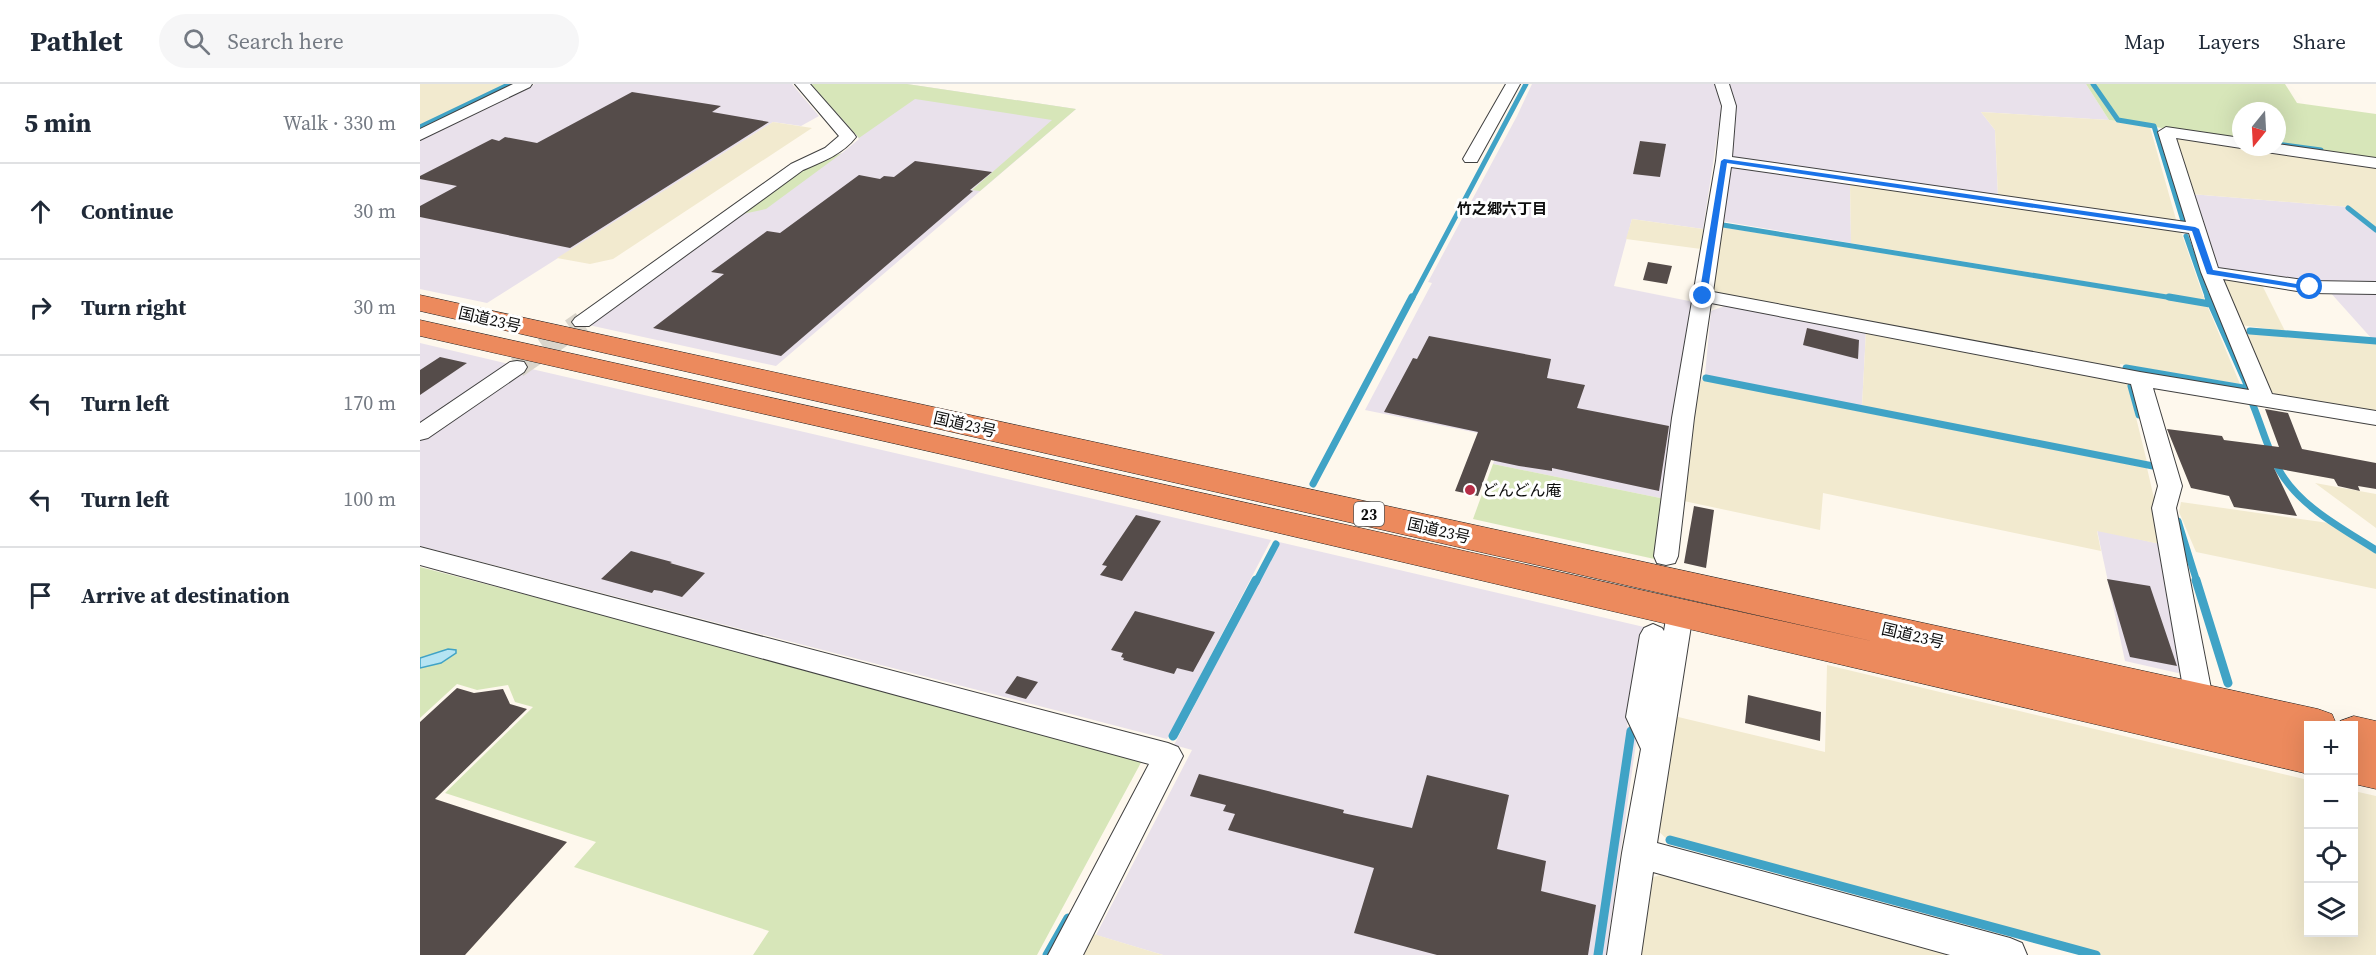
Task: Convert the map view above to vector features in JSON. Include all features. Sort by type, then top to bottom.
[{"type":"highway","name":"国道23号","points":[[420,303],[2304,723]]},
{"type":"highway","name":"国道23号","points":[[420,328],[942,444],[2304,755]]},
{"type":"highway","points":[[2358,735],[2376,738]]},
{"type":"highway","points":[[2358,767],[2376,771]]},
{"type":"street","points":[[420,135],[525,84]]},
{"type":"street","points":[[582,322],[797,167],[831,151],[848,137],[802,84]]},
{"type":"street","points":[[1471,159],[1513,84]]},
{"type":"street","points":[[1666,556],[1683,418],[1724,161],[1729,106],[1722,84]]},
{"type":"street","points":[[2232,142],[2166,132],[2210,272],[2264,399]]},
{"type":"street","points":[[2286,150],[2376,164]]},
{"type":"street","points":[[1724,161],[2195,229]]},
{"type":"street","points":[[2210,272],[2310,287],[2376,288]]},
{"type":"street","points":[[1703,296],[2140,379],[2376,418]]},
{"type":"street","points":[[420,434],[517,367]]},
{"type":"street","points":[[2140,379],[2170,486],[2164,508],[2199,699]]},
{"type":"street","points":[[420,556],[1168,756],[1065,955]]},
{"type":"street","points":[[1624,955],[1638,853],[1656,748],[1665,712],[1680,613]]},
{"type":"street","points":[[1653,635],[1640,717],[1656,748]]},
{"type":"street","points":[[1638,853],[2010,955]]},
{"type":"shaded area","points":[[420,84],[506,84],[420,125]]},
{"type":"shaded area","points":[[535,84],[792,84],[819,116],[801,126],[773,122],[487,303],[420,289],[420,140]]},
{"type":"shaded area","points":[[811,84],[907,84],[1076,109],[776,366],[584,324],[805,167],[842,153],[859,139]]},
{"type":"shaded area","points":[[1532,84],[1715,84],[1720,98],[1721,111],[1703,229],[1632,219],[1614,286],[1689,301],[1694,304],[1672,422],[1663,484],[1665,499],[1493,464],[1502,438],[1365,410],[1432,283],[1428,282]]},
{"type":"shaded area","points":[[1728,84],[2086,84],[2109,120],[1981,112],[1995,130],[1998,196],[1736,161],[1732,157]]},
{"type":"shaded area","points":[[1981,112],[2109,120],[2150,127],[2177,223],[1998,196],[1995,130]]},
{"type":"shaded area","points":[[773,122],[812,128],[613,259],[590,264],[557,258]]},
{"type":"shaded area","points":[[2178,136],[2232,144],[2232,156],[2286,156],[2286,152],[2376,166],[2376,227],[2350,207],[2191,194],[2174,138]]},
{"type":"shaded area","points":[[1735,166],[1850,183],[1851,243],[1721,221],[1729,168]]},
{"type":"shaded area","points":[[1850,183],[2181,232],[2205,301],[1851,243]]},
{"type":"shaded area","points":[[2191,194],[2350,207],[2376,227],[2376,282],[2309,282],[2226,270],[2217,266]]},
{"type":"shaded area","points":[[1632,219],[1703,229],[1701,249],[1626,239]]},
{"type":"shaded area","points":[[1720,227],[2207,305],[2240,384],[2120,364],[2121,371],[1719,294],[1710,289]]},
{"type":"shaded area","points":[[2228,278],[2261,283],[2285,331],[2240,325],[2222,282]]},
{"type":"shaded area","points":[[2329,291],[2376,291],[2376,340],[2372,339]]},
{"type":"shaded area","points":[[1727,305],[1866,331],[1862,406],[1705,375],[1711,311]]},
{"type":"shaded area","points":[[1866,331],[2127,381],[2147,462],[1862,406]]},
{"type":"shaded area","points":[[2245,333],[2376,343],[2376,412],[2279,396],[2270,391]]},
{"type":"shaded area","points":[[420,343],[509,364],[420,426]]},
{"type":"shaded area","points":[[523,367],[1271,540],[1167,739],[420,546],[420,439]]},
{"type":"shaded area","points":[[1701,380],[2147,468],[2165,545],[2097,531],[2101,551],[1823,493],[1820,530],[1679,500]]},
{"type":"shaded area","points":[[2315,483],[2376,494],[2376,528]]},
{"type":"shaded area","points":[[2181,502],[2336,524],[2376,554],[2376,589],[2196,552],[2179,512]]},
{"type":"shaded area","points":[[2097,530],[2165,545],[2187,669],[2178,673],[2125,661]]},
{"type":"shaded area","points":[[1279,542],[1644,627],[1627,726],[1638,729],[1606,955],[1163,955],[1096,935],[1192,750],[1174,745]]},
{"type":"shaded area","points":[[1827,665],[2304,779],[2304,937],[2358,937],[2358,792],[2376,796],[2376,955],[2081,955],[1671,843],[1655,828],[1674,716],[1825,752]]},
{"type":"shaded area","points":[[1669,872],[1970,955],[1639,955],[1648,879]]},
{"type":"shaded area","points":[[1090,933],[1163,955],[1078,955]]},
{"type":"green space","points":[[811,84],[907,84],[1076,109],[980,191],[972,190],[1052,120],[915,99],[859,138]]},
{"type":"green space","points":[[2086,84],[2285,84],[2297,103],[2376,114],[2376,160],[2286,147],[2286,102],[2232,102],[2232,139],[2109,120]]},
{"type":"green space","points":[[842,153],[766,209],[738,215],[805,167]]},
{"type":"green space","points":[[1493,464],[1665,499],[1659,560],[1473,519]]},
{"type":"green space","points":[[420,567],[1144,757],[1037,955],[753,955],[769,931],[574,867],[596,842],[445,793],[533,707],[515,702],[508,685],[477,690],[457,684],[420,718]]},
{"type":"water","points":[[448,649],[456,650],[456,653],[441,663],[420,668],[420,658]]},
{"type":"building","points":[[632,92],[721,106],[712,112],[769,122],[570,248],[420,217],[420,206],[457,186],[420,179],[420,176],[492,139],[499,141],[505,137],[537,143]]},
{"type":"building","points":[[1640,141],[1666,144],[1660,177],[1633,174]]},
{"type":"building","points":[[915,161],[992,172],[970,190],[973,191],[781,356],[653,328],[724,274],[711,272],[767,231],[780,233],[859,175],[880,179],[884,176],[894,177]]},
{"type":"building","points":[[1648,262],[1672,266],[1667,284],[1643,280]]},
{"type":"building","points":[[1807,328],[1859,340],[1858,359],[1803,345]]},
{"type":"building","points":[[1429,336],[1551,359],[1547,378],[1585,385],[1577,408],[1669,426],[1659,491],[1552,468],[1552,471],[1491,460],[1478,496],[1455,491],[1478,432],[1384,412],[1413,358],[1417,359]]},
{"type":"building","points":[[440,357],[467,363],[420,395],[420,370]]},
{"type":"building","points":[[2265,409],[2288,413],[2302,449],[2376,463],[2376,489],[2358,486],[2360,491],[2338,486],[2334,479],[2274,468],[2297,516],[2234,507],[2229,496],[2191,488],[2167,429],[2222,436],[2224,440],[2279,447]]},
{"type":"building","points":[[1694,506],[1714,510],[1706,568],[1684,563]]},
{"type":"building","points":[[1136,515],[1161,521],[1122,581],[1100,575],[1107,566],[1102,565]]},
{"type":"building","points":[[631,551],[705,573],[682,597],[654,590],[652,593],[601,579]]},
{"type":"building","points":[[2107,579],[2150,586],[2177,666],[2130,657]]},
{"type":"building","points":[[1135,611],[1215,632],[1193,672],[1177,668],[1174,674],[1123,660],[1124,658],[1121,657],[1123,653],[1111,650]]},
{"type":"building","points":[[1017,676],[1038,682],[1026,699],[1005,693]]},
{"type":"building","points":[[457,688],[474,693],[503,689],[510,704],[527,709],[435,799],[567,842],[465,955],[420,955],[420,722]]},
{"type":"building","points":[[1748,695],[1821,712],[1820,741],[1745,723]]},
{"type":"building","points":[[1199,774],[1344,810],[1343,813],[1412,828],[1427,775],[1509,795],[1497,849],[1546,861],[1541,891],[1596,905],[1588,955],[1437,955],[1354,933],[1374,868],[1228,830],[1235,814],[1223,811],[1226,805],[1190,796]]},
{"type":"waterway","points":[[420,127],[510,84]]},
{"type":"waterway","points":[[1412,299],[1526,84]]},
{"type":"waterway","points":[[2093,84],[2118,120],[2154,126],[2183,221]]},
{"type":"waterway","points":[[2286,145],[2321,150]]},
{"type":"waterway","points":[[2348,208],[2376,230]]},
{"type":"waterway","points":[[1723,225],[2179,299]]},
{"type":"waterway","points":[[2186,236],[2208,299]]},
{"type":"waterway","points":[[1313,484],[1412,297]]},
{"type":"waterway","points":[[2169,297],[2210,304]]},
{"type":"waterway","points":[[2126,368],[2249,389],[2208,297]]},
{"type":"waterway","points":[[2250,331],[2376,341]]},
{"type":"waterway","points":[[1706,378],[2153,466]]},
{"type":"waterway","points":[[2131,386],[2139,415]]},
{"type":"waterway","points":[[2253,405],[2279,470],[2298,495],[2323,516],[2376,550]]},
{"type":"waterway","points":[[2178,521],[2197,582]]},
{"type":"waterway","points":[[1256,582],[1276,544]]},
{"type":"waterway","points":[[1173,736],[1256,580]]},
{"type":"waterway","points":[[2196,580],[2228,683]]},
{"type":"waterway","points":[[1598,955],[1631,731]]},
{"type":"waterway","points":[[1670,840],[2096,955]]},
{"type":"waterway","points":[[1047,955],[1068,918]]},
{"type":"tunnel","points":[[517,367],[582,322]]},
{"type":"place","name":"どんどん庵","points":[[1470,490]]},
{"type":"district","name":"竹之郷六丁目","points":[[1502,208]]},
{"type":"route","points":[[1703,296],[1724,161],[2195,229],[2210,272],[2310,287]]}]
